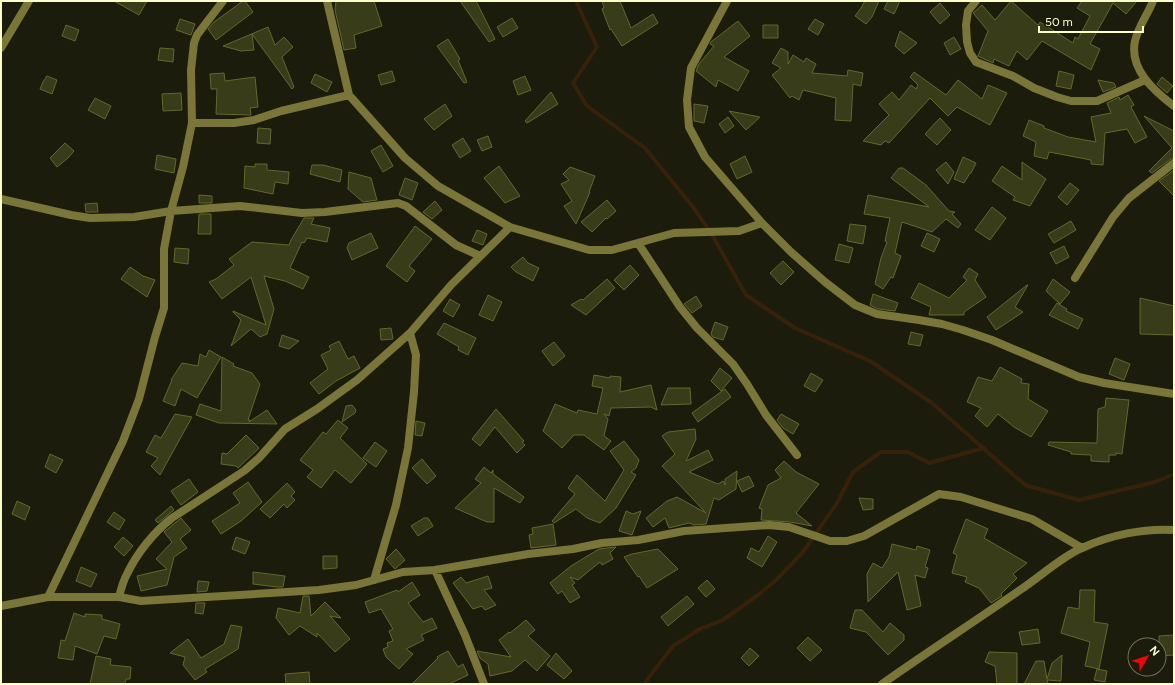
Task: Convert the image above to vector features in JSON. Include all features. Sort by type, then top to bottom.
[{"type":"street","points":[[1,48],[29,1]]},
{"type":"street","points":[[48,597],[123,441],[139,399],[164,308],[164,250],[171,211],[183,167],[192,123],[191,70],[194,42],[197,35],[223,1]]},
{"type":"street","points":[[327,1],[349,95],[405,158],[438,186],[510,227],[588,250],[612,250],[674,233],[739,231],[762,223]]},
{"type":"street","points":[[727,1],[691,68],[687,100],[689,127],[705,157],[762,223],[791,252],[825,282],[855,305],[877,314],[919,320],[962,330],[992,340],[1079,377],[1174,394]]},
{"type":"street","points":[[976,1],[968,11],[966,25],[967,42],[970,53],[976,62],[1013,76],[1051,95],[1071,101],[1097,101],[1145,80]]},
{"type":"street","points":[[1153,1],[1135,40],[1135,60],[1145,80],[1162,97],[1174,106]]},
{"type":"street","points":[[192,123],[234,123],[254,120],[281,111],[349,95]]},
{"type":"street","points":[[1075,278],[1113,217],[1129,198],[1174,163]]},
{"type":"street","points":[[1,199],[90,218],[134,217],[171,211],[240,206],[302,213],[325,212],[398,203],[406,206],[456,245],[480,256]]},
{"type":"street","points":[[119,597],[127,574],[139,554],[161,527],[172,518],[244,471],[259,458],[284,429],[317,409],[357,380],[410,333],[451,285],[510,227]]},
{"type":"street","points":[[638,243],[680,307],[697,328],[733,364],[748,384],[766,415],[797,455]]},
{"type":"street","points":[[374,580],[396,505],[408,448],[416,355],[410,333]]},
{"type":"street","points":[[1,606],[48,597],[119,597],[141,601],[319,590],[356,585],[403,572],[435,570],[528,554],[573,549],[602,543],[638,540],[684,531],[734,527],[769,525],[789,527],[830,541],[847,541],[864,536],[939,494],[961,498],[1032,519],[1082,548]]},
{"type":"street","points":[[882,684],[1022,589],[1053,566],[1082,548],[1104,540],[1136,532],[1158,529],[1174,530]]},
{"type":"street","points":[[435,570],[465,635],[484,684]]},
{"type":"building","points":[[114,1],[147,1],[139,15]]},
{"type":"building","points":[[245,1],[253,12],[216,40],[208,29],[214,22]]},
{"type":"building","points":[[336,1],[374,1],[382,26],[354,35],[356,48],[344,50],[335,10]]},
{"type":"building","points":[[460,1],[476,1],[495,39],[489,42]]},
{"type":"building","points":[[602,1],[620,1],[631,28],[653,14],[658,23],[622,46],[611,29],[610,30],[602,9],[604,8]]},
{"type":"building","points":[[865,1],[879,1],[872,17],[866,24],[855,16]]},
{"type":"building","points":[[888,1],[900,1],[894,14],[884,9]]},
{"type":"building","points":[[1011,1],[1038,25],[1040,22],[1073,43],[1075,37],[1078,39],[1090,16],[1077,8],[1082,1],[1137,1],[1126,14],[1113,3],[1090,44],[1100,49],[1091,70],[1042,41],[1027,60],[1017,51],[1009,66],[994,59],[993,63],[978,56],[988,31],[973,13],[982,5],[995,20]]},
{"type":"building","points":[[940,3],[950,15],[940,24],[930,12]]},
{"type":"building","points":[[512,18],[518,28],[503,37],[497,27]]},
{"type":"building","points":[[180,19],[195,24],[191,35],[176,30]]},
{"type":"building","points":[[815,19],[824,24],[818,35],[808,29]]},
{"type":"building","points":[[738,21],[750,36],[724,57],[749,71],[738,91],[718,80],[716,87],[696,71],[699,64],[714,46],[710,44],[711,42]]},
{"type":"building","points":[[66,25],[79,30],[75,41],[62,36]]},
{"type":"building","points":[[763,25],[778,25],[778,38],[763,38]]},
{"type":"building","points":[[268,27],[275,45],[284,37],[293,47],[282,57],[294,87],[292,89],[252,34],[254,50],[241,51],[223,46]]},
{"type":"building","points":[[900,31],[917,43],[904,54],[895,46]]},
{"type":"building","points":[[954,37],[961,49],[950,55],[944,43]]},
{"type":"building","points":[[448,39],[460,59],[458,60],[467,82],[464,83],[437,46]]},
{"type":"building","points":[[160,48],[174,49],[173,62],[158,60]]},
{"type":"building","points":[[781,48],[788,52],[788,64],[793,55],[804,62],[806,58],[816,64],[812,73],[847,76],[848,70],[863,73],[861,86],[853,84],[851,121],[835,120],[836,98],[803,90],[799,100],[792,96],[790,98],[772,75],[781,68],[772,63]]},
{"type":"building","points":[[392,71],[395,81],[381,85],[378,75]]},
{"type":"building","points":[[1059,71],[1074,75],[1071,89],[1056,86]]},
{"type":"building","points":[[914,72],[946,95],[958,80],[982,99],[988,85],[1007,93],[990,125],[957,107],[948,116],[930,98],[889,143],[885,141],[881,145],[863,141],[889,115],[879,104],[892,92],[899,100],[911,85],[916,89],[918,85],[910,77]]},
{"type":"building","points":[[224,73],[225,81],[255,77],[258,107],[250,108],[251,115],[216,114],[217,89],[211,89],[210,74]]},
{"type":"building","points":[[315,74],[332,82],[327,92],[311,83]]},
{"type":"building","points":[[47,76],[57,80],[52,94],[40,89]]},
{"type":"building","points":[[525,76],[531,90],[518,95],[513,81]]},
{"type":"building","points":[[1162,77],[1173,86],[1167,93],[1157,84]]},
{"type":"building","points":[[1098,80],[1114,83],[1116,87],[1103,92]]},
{"type":"building","points":[[551,92],[558,104],[527,123],[525,121]]},
{"type":"building","points":[[181,93],[182,110],[163,111],[162,94]]},
{"type":"building","points":[[1128,95],[1134,105],[1131,107],[1147,137],[1135,143],[1127,129],[1105,133],[1103,165],[1091,164],[1091,160],[1049,152],[1047,159],[1034,156],[1036,142],[1023,136],[1029,120],[1044,126],[1044,128],[1068,137],[1096,142],[1091,117],[1111,113],[1107,103],[1119,97],[1120,100]]},
{"type":"building","points":[[95,98],[111,106],[105,119],[88,110]]},
{"type":"building","points":[[445,104],[452,116],[434,130],[424,119]]},
{"type":"building","points":[[694,104],[708,106],[704,123],[694,121]]},
{"type":"building","points":[[729,111],[760,117],[746,130]]},
{"type":"building","points":[[1144,116],[1174,131],[1174,158],[1152,173],[1149,171],[1172,148]]},
{"type":"building","points":[[728,117],[734,126],[725,133],[719,124]]},
{"type":"building","points":[[940,118],[951,130],[937,145],[925,134]]},
{"type":"building","points":[[258,128],[271,129],[270,144],[257,143]]},
{"type":"building","points":[[488,136],[492,147],[482,151],[477,140]]},
{"type":"building","points":[[463,138],[471,151],[460,158],[452,145]]},
{"type":"building","points":[[65,143],[74,151],[57,167],[50,158]]},
{"type":"building","points":[[381,145],[393,166],[383,172],[371,151]]},
{"type":"building","points":[[157,155],[176,159],[174,173],[155,169]]},
{"type":"building","points":[[745,156],[752,172],[737,179],[730,164]]},
{"type":"building","points":[[963,157],[976,163],[964,183],[954,179]]},
{"type":"building","points":[[946,162],[954,172],[948,184],[936,170]]},
{"type":"building","points":[[1022,162],[1046,179],[1030,206],[1013,200],[1015,197],[992,181],[1002,166],[1022,180]]},
{"type":"building","points":[[255,164],[267,164],[267,170],[289,172],[288,184],[275,182],[273,194],[244,188],[245,166],[255,167]]},
{"type":"building","points":[[312,165],[323,165],[342,170],[340,182],[310,174]]},
{"type":"building","points":[[499,166],[520,196],[505,203],[484,178]]},
{"type":"building","points":[[570,167],[595,176],[590,192],[576,224],[564,206],[572,201],[561,184],[569,180],[563,174]]},
{"type":"building","points":[[899,168],[903,168],[926,185],[949,211],[955,212],[952,214],[961,224],[958,228],[946,219],[932,232],[902,222],[895,253],[901,256],[893,278],[891,277],[883,289],[875,284],[881,258],[887,242],[885,241],[890,218],[864,214],[868,195],[929,207],[891,178]]},
{"type":"building","points":[[1174,170],[1174,196],[1159,181]]},
{"type":"building","points":[[349,172],[371,178],[377,200],[363,202],[348,189]]},
{"type":"building","points":[[405,178],[418,183],[412,200],[399,195]]},
{"type":"building","points":[[1070,183],[1079,190],[1067,205],[1058,197]]},
{"type":"building","points":[[199,195],[212,196],[212,203],[199,203]]},
{"type":"building","points":[[607,200],[616,211],[607,219],[606,218],[592,232],[581,222]]},
{"type":"building","points":[[435,201],[442,210],[432,219],[423,212]]},
{"type":"building","points":[[97,203],[98,212],[86,212],[85,204]]},
{"type":"building","points":[[992,207],[1006,218],[990,240],[975,230]]},
{"type":"building","points":[[199,214],[211,214],[211,234],[198,234]]},
{"type":"building","points":[[304,218],[314,218],[311,224],[330,228],[327,242],[307,238],[304,243],[302,242],[290,268],[309,277],[303,289],[285,281],[264,276],[274,309],[267,334],[260,337],[251,329],[231,346],[241,320],[233,311],[266,325],[251,277],[222,299],[209,282],[216,279],[234,265],[229,259],[252,242],[289,245]]},
{"type":"building","points":[[1071,221],[1076,230],[1054,243],[1048,234]]},
{"type":"building","points":[[850,224],[866,226],[863,244],[847,241]]},
{"type":"building","points":[[415,226],[432,239],[409,266],[415,271],[407,282],[386,266]]},
{"type":"building","points":[[477,230],[487,234],[483,245],[472,241]]},
{"type":"building","points":[[371,233],[378,248],[352,260],[347,248],[349,243]]},
{"type":"building","points":[[927,233],[940,239],[934,252],[921,246]]},
{"type":"building","points":[[839,244],[853,248],[849,263],[835,260]]},
{"type":"building","points":[[1064,246],[1069,257],[1056,264],[1050,253]]},
{"type":"building","points":[[175,248],[189,249],[188,264],[174,262]]},
{"type":"building","points":[[523,257],[528,263],[539,268],[533,281],[516,272],[511,267]]},
{"type":"building","points":[[783,261],[794,272],[781,285],[770,273]]},
{"type":"building","points":[[630,265],[639,275],[624,290],[614,280]]},
{"type":"building","points":[[130,267],[143,276],[155,280],[147,297],[121,279]]},
{"type":"building","points":[[969,268],[978,274],[975,280],[986,297],[964,312],[964,315],[929,315],[931,307],[911,298],[919,283],[949,298],[967,280],[963,277]]},
{"type":"building","points":[[607,279],[615,288],[586,315],[571,305],[581,299],[583,300]]},
{"type":"building","points":[[1053,279],[1070,292],[1060,304],[1046,291]]},
{"type":"building","points":[[1027,285],[1015,307],[1023,312],[996,330],[987,317]]},
{"type":"building","points":[[873,294],[898,303],[895,311],[878,309],[870,305]]},
{"type":"building","points":[[488,295],[502,302],[493,321],[479,315]]},
{"type":"building","points":[[696,296],[702,306],[692,313],[684,304]]},
{"type":"building","points":[[1140,298],[1174,306],[1174,335],[1140,334]]},
{"type":"building","points":[[450,299],[460,305],[453,317],[443,311]]},
{"type":"building","points":[[1057,303],[1067,309],[1066,311],[1083,319],[1078,329],[1049,315]]},
{"type":"building","points":[[715,322],[728,327],[723,340],[713,337],[711,334]]},
{"type":"building","points":[[444,323],[476,338],[468,355],[458,350],[459,347],[437,334]]},
{"type":"building","points":[[391,328],[393,339],[381,340],[380,329]]},
{"type":"building","points":[[911,332],[923,335],[920,346],[908,344]]},
{"type":"building","points":[[282,335],[299,341],[289,349],[279,346]]},
{"type":"building","points":[[339,341],[348,359],[354,356],[360,368],[336,381],[319,394],[310,383],[328,369],[321,355],[331,350],[329,346]]},
{"type":"building","points":[[554,342],[565,356],[553,366],[542,351]]},
{"type":"building","points":[[209,350],[221,357],[197,398],[181,389],[175,406],[163,401],[171,380],[182,363],[198,366],[200,354],[206,357]]},
{"type":"building","points":[[222,357],[234,364],[233,366],[252,373],[260,384],[248,420],[250,420],[249,422],[267,410],[277,424],[219,423],[196,415],[200,404],[221,411]]},
{"type":"building","points":[[1115,358],[1130,364],[1124,380],[1109,374]]},
{"type":"building","points":[[1000,367],[1022,379],[1021,383],[1029,384],[1028,399],[1048,411],[1031,437],[1014,427],[998,414],[987,427],[975,416],[981,408],[967,402],[978,377],[992,381]]},
{"type":"building","points":[[720,368],[732,378],[721,391],[711,381]]},
{"type":"building","points":[[811,373],[823,380],[815,392],[804,386]]},
{"type":"building","points":[[594,375],[610,378],[610,376],[621,377],[620,392],[651,385],[657,410],[651,407],[611,408],[609,416],[604,414],[608,419],[604,436],[611,441],[604,450],[584,435],[574,435],[562,448],[543,431],[555,404],[577,413],[578,410],[597,414],[603,388],[592,386]]},
{"type":"building","points":[[668,388],[690,388],[691,404],[661,405]]},
{"type":"building","points":[[725,389],[731,397],[698,422],[692,413]]},
{"type":"building","points":[[1106,398],[1129,400],[1122,454],[1116,453],[1116,455],[1109,455],[1109,462],[1091,461],[1091,455],[1071,454],[1071,452],[1048,445],[1049,442],[1097,443],[1098,409],[1105,407]]},
{"type":"building","points":[[352,405],[356,410],[355,413],[342,422],[346,406]]},
{"type":"building","points":[[496,409],[524,441],[522,442],[525,445],[517,453],[495,427],[480,446],[472,439]]},
{"type":"building","points":[[175,414],[192,417],[160,475],[151,466],[158,458],[146,452],[155,435],[161,438]]},
{"type":"building","points":[[781,414],[799,424],[793,434],[783,428],[777,420]]},
{"type":"building","points":[[338,420],[348,428],[340,438],[367,464],[351,483],[335,470],[321,488],[307,477],[313,470],[300,460],[323,432],[326,434]]},
{"type":"building","points":[[416,421],[425,423],[422,436],[415,435]]},
{"type":"building","points":[[695,429],[696,439],[686,461],[708,450],[713,460],[689,472],[718,484],[723,481],[725,485],[725,479],[737,471],[736,489],[719,500],[714,498],[706,524],[694,525],[689,523],[669,528],[665,518],[653,527],[646,518],[667,501],[677,497],[706,513],[662,466],[675,454],[662,436],[668,432]]},
{"type":"building","points":[[246,435],[259,448],[238,468],[236,466],[221,464],[222,453],[227,454]]},
{"type":"building","points":[[624,441],[639,460],[636,468],[631,472],[636,475],[616,508],[600,523],[587,518],[576,509],[554,523],[552,521],[575,494],[568,488],[577,475],[605,501],[624,470],[610,451]]},
{"type":"building","points":[[375,442],[387,451],[376,467],[363,458]]},
{"type":"building","points":[[50,454],[63,460],[56,473],[45,467]]},
{"type":"building","points":[[422,459],[436,476],[427,484],[412,468]]},
{"type":"building","points":[[784,461],[796,472],[819,484],[796,513],[812,526],[790,522],[761,520],[762,509],[759,508],[768,485],[781,478],[775,470]]},
{"type":"building","points":[[484,467],[491,473],[493,470],[493,474],[524,497],[520,503],[494,488],[494,522],[487,522],[455,508],[481,483],[475,479]]},
{"type":"building","points":[[749,476],[754,486],[742,492],[737,481]]},
{"type":"building","points":[[189,479],[198,492],[181,505],[171,491]]},
{"type":"building","points":[[248,482],[262,502],[241,521],[221,534],[212,521],[240,503],[233,493]]},
{"type":"building","points":[[287,483],[295,492],[291,496],[295,500],[287,508],[284,504],[270,518],[260,509]]},
{"type":"building","points":[[859,498],[873,499],[873,509],[863,510]]},
{"type":"building","points":[[17,501],[30,507],[25,520],[12,514]]},
{"type":"building","points":[[171,506],[174,510],[158,523],[155,520]]},
{"type":"building","points":[[626,511],[633,514],[641,511],[632,535],[619,531]]},
{"type":"building","points":[[114,512],[125,520],[119,530],[107,522]]},
{"type":"building","points":[[181,518],[191,530],[180,539],[187,548],[174,557],[167,585],[141,591],[137,576],[167,569],[156,559],[172,542],[164,532]]},
{"type":"building","points":[[424,518],[428,518],[433,526],[418,536],[411,526]]},
{"type":"building","points":[[966,519],[988,529],[984,538],[1027,563],[1013,574],[1017,578],[1001,594],[1002,596],[991,603],[979,588],[965,582],[967,577],[952,573],[957,555],[953,553]]},
{"type":"building","points":[[553,524],[556,545],[531,548],[529,535],[533,534],[532,528]]},
{"type":"building","points":[[768,536],[777,542],[762,567],[747,558],[751,548],[759,552]]},
{"type":"building","points":[[123,537],[133,546],[124,556],[114,547]]},
{"type":"building","points":[[236,537],[250,542],[245,554],[232,549]]},
{"type":"building","points":[[892,544],[916,550],[917,546],[930,550],[925,567],[928,568],[925,578],[915,575],[921,606],[907,610],[898,572],[868,602],[867,574],[873,563],[882,568],[889,557]]},
{"type":"building","points":[[616,547],[610,553],[613,559],[602,565],[600,562],[578,580],[570,577],[575,583],[572,585],[580,597],[570,603],[562,591],[558,594],[550,583],[571,566],[599,549]]},
{"type":"building","points":[[396,549],[405,560],[395,569],[386,559]]},
{"type":"building","points":[[658,549],[678,569],[647,588],[624,557]]},
{"type":"building","points":[[323,556],[337,556],[337,568],[323,569]]},
{"type":"building","points":[[81,567],[97,574],[91,587],[76,581]]},
{"type":"building","points":[[253,572],[285,576],[283,587],[253,584]]},
{"type":"building","points":[[488,576],[492,588],[484,590],[496,605],[485,610],[482,606],[473,609],[453,583],[461,577],[466,583]]},
{"type":"building","points":[[707,580],[715,589],[706,597],[698,588]]},
{"type":"building","points":[[198,581],[209,582],[207,591],[197,592]]},
{"type":"building","points":[[412,582],[420,595],[408,603],[423,622],[432,618],[437,628],[421,635],[424,640],[406,649],[413,654],[399,669],[386,657],[383,649],[388,647],[387,643],[393,641],[389,631],[393,629],[381,609],[369,613],[365,602],[397,590],[398,592]]},
{"type":"building","points":[[1080,590],[1095,590],[1094,622],[1108,624],[1099,669],[1085,666],[1090,642],[1061,633],[1068,607],[1079,609]]},
{"type":"building","points":[[303,596],[309,596],[311,616],[325,602],[341,618],[330,616],[350,639],[335,652],[317,633],[317,637],[300,626],[289,635],[276,618],[278,608],[300,613]]},
{"type":"building","points":[[687,596],[694,604],[668,626],[661,617]]},
{"type":"building","points":[[196,603],[205,603],[203,614],[195,613]]},
{"type":"building","points":[[855,610],[862,610],[883,632],[890,623],[904,635],[904,640],[888,655],[866,632],[850,628]]},
{"type":"building","points":[[74,613],[85,617],[85,614],[102,615],[102,619],[120,624],[116,639],[104,636],[97,654],[75,646],[73,660],[58,658],[61,640],[65,641]]},
{"type":"building","points":[[526,620],[535,630],[528,636],[550,656],[537,671],[525,660],[512,671],[490,676],[488,664],[480,658],[477,651],[511,657],[499,640]]},
{"type":"building","points":[[231,625],[242,627],[238,649],[205,669],[207,672],[195,680],[183,665],[185,657],[170,653],[188,639],[201,658],[224,644]]},
{"type":"building","points":[[1038,629],[1040,643],[1022,645],[1019,632]]},
{"type":"building","points":[[1174,635],[1174,655],[1167,655],[1167,637],[1159,636]]},
{"type":"building","points":[[808,637],[822,650],[810,661],[797,648]]},
{"type":"building","points":[[750,648],[759,656],[749,666],[741,658]]},
{"type":"building","points":[[448,651],[458,667],[463,664],[468,675],[449,684],[412,684],[438,658],[437,657]]},
{"type":"building","points":[[989,652],[1017,653],[1017,684],[997,684],[995,666],[985,662]]},
{"type":"building","points":[[556,653],[572,671],[564,679],[547,665]]},
{"type":"building","points":[[1062,655],[1061,681],[1047,680],[1048,684],[1024,684],[1036,661],[1044,661],[1047,679],[1052,663]]},
{"type":"building","points":[[96,656],[111,659],[110,665],[131,667],[130,679],[126,679],[125,684],[90,684]]},
{"type":"building","points":[[1097,669],[1107,671],[1105,682],[1094,680]]},
{"type":"building","points":[[309,672],[310,684],[286,684],[285,674]]},
{"type":"waterway","points":[[576,1],[597,47],[573,83],[587,106],[645,148],[693,207],[711,233],[746,295],[795,328],[870,361],[932,403],[1025,485],[1079,500],[1155,482],[1174,474]]},
{"type":"waterway","points":[[645,684],[673,646],[700,629],[723,620],[776,580],[803,552],[837,503],[853,472],[881,452],[908,452],[929,463],[984,448]]}]
